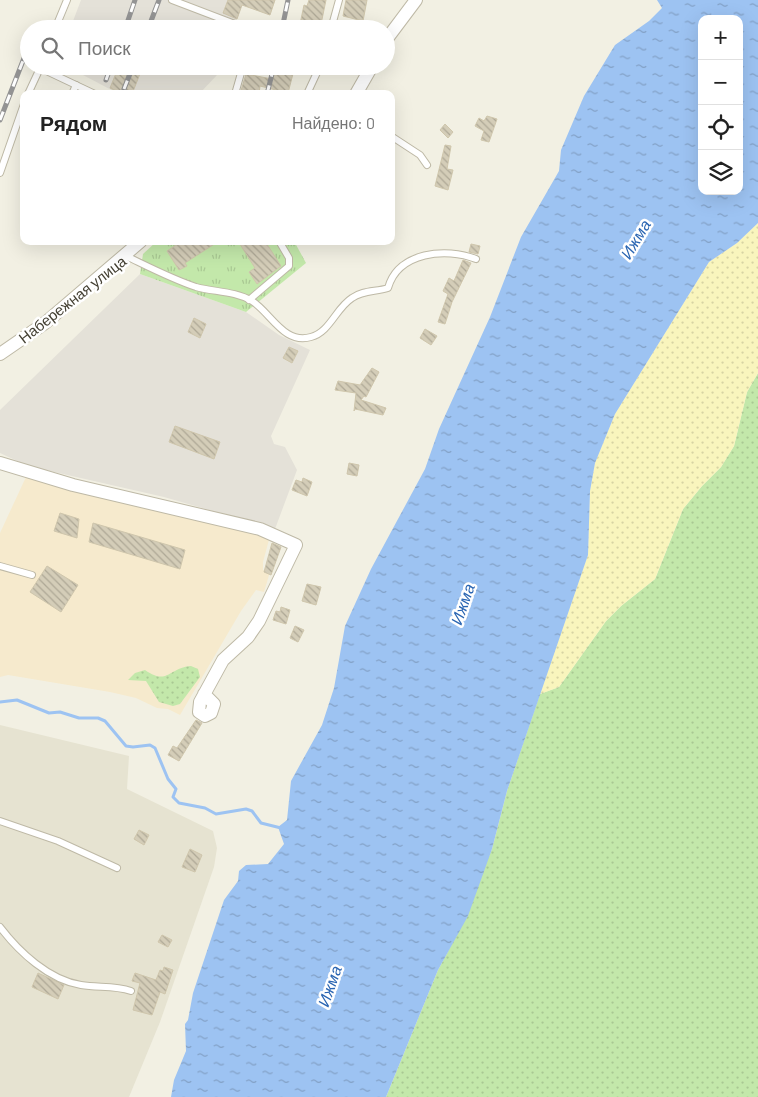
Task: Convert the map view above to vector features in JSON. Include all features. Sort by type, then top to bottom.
[{"type":"street","points":[[395,28],[416,0]]},
{"type":"street","points":[[358,90],[367,75]]},
{"type":"street","name":"Набережная улица","points":[[0,354],[45,324],[137,245]]},
{"type":"street","points":[[0,463],[73,485],[260,530],[296,545],[259,622],[248,637],[223,660],[204,694]]},
{"type":"lane","points":[[59,20],[67,0]]},
{"type":"lane","points":[[172,0],[224,20]]},
{"type":"lane","points":[[334,20],[339,0]]},
{"type":"lane","points":[[30,90],[36,75]]},
{"type":"lane","points":[[55,75],[86,90]]},
{"type":"lane","points":[[236,90],[240,75]]},
{"type":"lane","points":[[309,90],[316,75]]},
{"type":"lane","points":[[74,90],[76,86]]},
{"type":"lane","points":[[0,173],[20,116]]},
{"type":"lane","points":[[395,139],[420,155],[427,165]]},
{"type":"lane","points":[[249,300],[289,266],[289,258],[281,245]]},
{"type":"lane","points":[[126,256],[196,287],[249,300],[283,331],[299,338],[307,338],[324,330],[346,302],[354,296],[388,288],[396,273],[411,260],[427,255],[456,253],[476,259]]},
{"type":"lane","points":[[0,566],[32,575]]},
{"type":"lane","points":[[0,821],[58,841],[117,868]]},
{"type":"lane","points":[[0,927],[18,949],[56,975],[82,985],[110,986],[131,991]]},
{"type":"shaded area","points":[[81,0],[275,0],[270,15],[242,5],[236,20],[73,20]]},
{"type":"shaded area","points":[[83,75],[217,75],[203,90],[111,90]]},
{"type":"shaded area","points":[[140,274],[246,312],[279,335],[310,350],[271,436],[274,444],[285,447],[297,470],[275,529],[164,497],[28,466],[0,453],[0,410]]},
{"type":"shaded area","points":[[26,477],[270,536],[263,562],[263,570],[270,572],[264,592],[256,590],[241,611],[180,715],[168,709],[157,708],[136,698],[110,692],[8,675],[0,677],[0,533]]},
{"type":"shaded area","points":[[0,725],[129,756],[127,789],[213,831],[217,848],[214,867],[160,1022],[129,1097],[0,1097]]},
{"type":"green space","points":[[153,245],[296,245],[306,263],[246,312],[140,274],[143,254]]},
{"type":"green space","points":[[758,373],[758,1097],[386,1097],[438,970],[452,944],[492,849],[507,791],[540,694],[559,687],[606,621],[621,606],[655,579],[683,509],[721,467],[734,446],[747,392]]},
{"type":"green space","points":[[191,666],[198,669],[200,677],[180,704],[173,706],[159,702],[146,681],[128,680],[135,673],[145,670],[153,675],[164,676],[183,667]]},
{"type":"sand","points":[[758,223],[758,373],[747,392],[734,446],[721,467],[683,509],[655,579],[621,606],[606,621],[559,687],[540,694],[588,555],[590,491],[595,463],[615,414],[709,262],[737,243]]},
{"type":"water","name":"Ижма","points":[[657,0],[758,0],[758,223],[737,243],[709,262],[615,414],[595,463],[590,491],[588,555],[507,791],[492,849],[468,916],[438,970],[386,1097],[171,1097],[174,1080],[186,1051],[185,1024],[188,1020],[193,993],[224,900],[238,881],[239,871],[246,865],[268,864],[284,844],[278,827],[287,820],[291,781],[322,725],[334,688],[345,626],[371,569],[425,469],[439,429],[490,317],[521,237],[559,171],[561,150],[584,96],[615,45],[649,21],[662,8]]},
{"type":"building","points":[[228,0],[275,0],[270,15],[242,5],[237,19],[223,13]]},
{"type":"building","points":[[309,0],[326,0],[322,20],[301,20],[304,5],[307,6]]},
{"type":"building","points":[[346,0],[367,0],[363,20],[343,16]]},
{"type":"building","points":[[115,75],[139,75],[134,90],[114,90],[110,88]]},
{"type":"building","points":[[246,75],[272,79],[273,75],[293,75],[289,90],[276,90],[260,86],[260,90],[241,90]]},
{"type":"building","points":[[487,116],[497,119],[489,142],[481,140],[484,131],[475,126],[479,118],[484,121]]},
{"type":"building","points":[[445,124],[453,132],[448,138],[440,130]]},
{"type":"building","points":[[445,145],[451,146],[447,169],[453,170],[448,190],[435,186]]},
{"type":"building","points":[[471,244],[480,246],[478,254],[469,252]]},
{"type":"building","points":[[176,245],[213,245],[185,263],[187,266],[179,270],[167,251]]},
{"type":"building","points":[[241,245],[268,245],[281,266],[257,284],[249,272],[255,268]]},
{"type":"building","points":[[463,260],[471,263],[452,302],[445,324],[438,322],[448,294],[443,291],[449,278],[454,281]]},
{"type":"building","points":[[194,318],[206,324],[200,338],[188,332]]},
{"type":"building","points":[[425,329],[437,336],[431,345],[420,338]]},
{"type":"building","points":[[289,347],[298,351],[292,363],[283,358]]},
{"type":"building","points":[[372,368],[379,372],[366,397],[364,396],[361,400],[386,408],[383,415],[355,409],[354,411],[356,393],[335,390],[338,381],[360,385]]},
{"type":"building","points":[[175,426],[220,442],[214,459],[169,442]]},
{"type":"building","points":[[349,463],[359,465],[357,476],[347,474]]},
{"type":"building","points":[[303,478],[312,482],[307,496],[292,490],[296,480],[302,482]]},
{"type":"building","points":[[60,513],[79,519],[77,538],[54,531]]},
{"type":"building","points":[[93,523],[185,550],[180,569],[89,542]]},
{"type":"building","points":[[272,543],[281,547],[271,575],[264,572]]},
{"type":"building","points":[[47,566],[78,585],[61,612],[30,592]]},
{"type":"building","points":[[307,584],[321,587],[316,605],[302,601]]},
{"type":"building","points":[[281,607],[290,610],[286,624],[273,620],[276,611],[280,612]]},
{"type":"building","points":[[295,626],[304,630],[298,642],[290,638]]},
{"type":"building","points":[[196,720],[202,723],[179,761],[168,755],[173,746],[177,748]]},
{"type":"building","points":[[139,830],[149,835],[144,845],[134,839]]},
{"type":"building","points":[[190,849],[202,855],[195,872],[182,867]]},
{"type":"building","points":[[162,935],[172,940],[168,947],[158,942]]},
{"type":"building","points":[[164,967],[173,970],[165,994],[160,992],[152,1015],[133,1010],[140,983],[132,981],[135,973],[156,980],[160,970],[163,971]]},
{"type":"building","points":[[38,973],[64,985],[58,999],[32,987]]},
{"type":"waterway","points":[[0,702],[17,700],[49,713],[60,712],[79,718],[98,718],[105,721],[126,746],[150,745],[155,748],[168,779],[176,789],[173,797],[179,803],[205,808],[216,814],[246,809],[252,811],[261,823],[281,828]]},
{"type":"railway","points":[[128,20],[135,0]]},
{"type":"railway","points":[[151,20],[159,0]]},
{"type":"railway","points":[[284,20],[288,0]]},
{"type":"railway","points":[[0,120],[20,68]]},
{"type":"railway","points":[[106,80],[108,75]]},
{"type":"railway","points":[[124,89],[129,75]]},
{"type":"railway","points":[[268,90],[272,75]]}]
